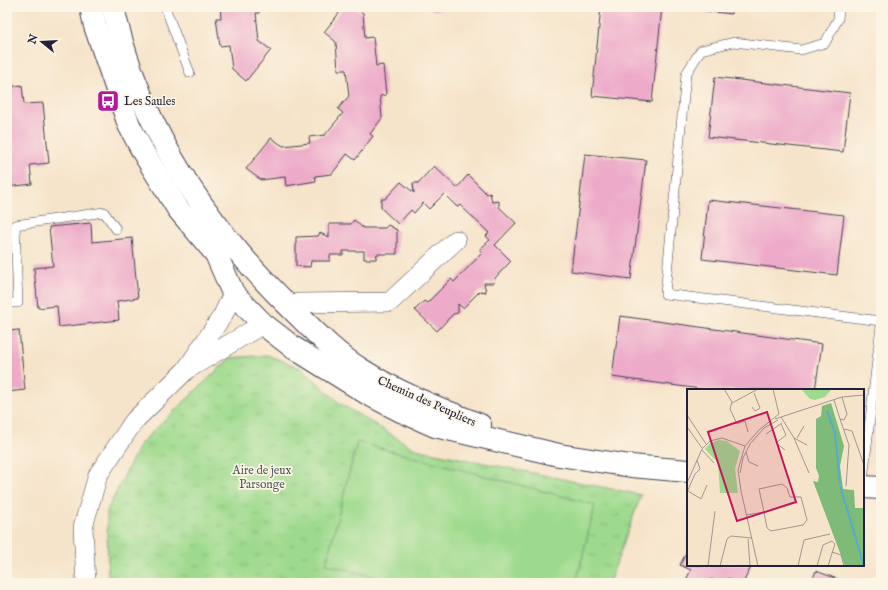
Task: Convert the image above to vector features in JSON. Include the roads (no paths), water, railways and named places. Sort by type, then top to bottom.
[{"type":"street","name":"Chemin des Peupliers","points":[[91,7],[95,26],[136,138],[178,209],[216,254],[233,293],[263,324],[336,375],[401,411],[436,426],[559,455],[631,466],[687,471]]},
{"type":"street","name":"Chemin des Peupliers","points":[[113,7],[129,68],[160,137],[188,185],[227,239],[274,292],[335,351],[362,370],[397,390],[447,412],[559,455]]},
{"type":"street","points":[[292,309],[298,303],[390,302],[456,240]]},
{"type":"street","points":[[86,583],[83,527],[98,475],[134,421],[186,370],[223,315],[233,293],[274,292],[263,324],[186,370]]},
{"type":"street","points":[[864,487],[881,488]]},
{"type":"lane","points":[[166,7],[190,73]]},
{"type":"lane","points":[[840,7],[838,19],[825,43],[801,50],[734,42],[702,50],[686,74],[665,294],[881,321]]},
{"type":"lane","points":[[7,304],[18,303],[15,225],[104,212],[116,228]]},
{"type":"lane","points":[[864,470],[881,326]]},
{"type":"place","name":"Les Saules","points":[[108,101]]},
{"type":"park label","name":"Aire de jeux Parsonge","points":[[262,477]]}]
